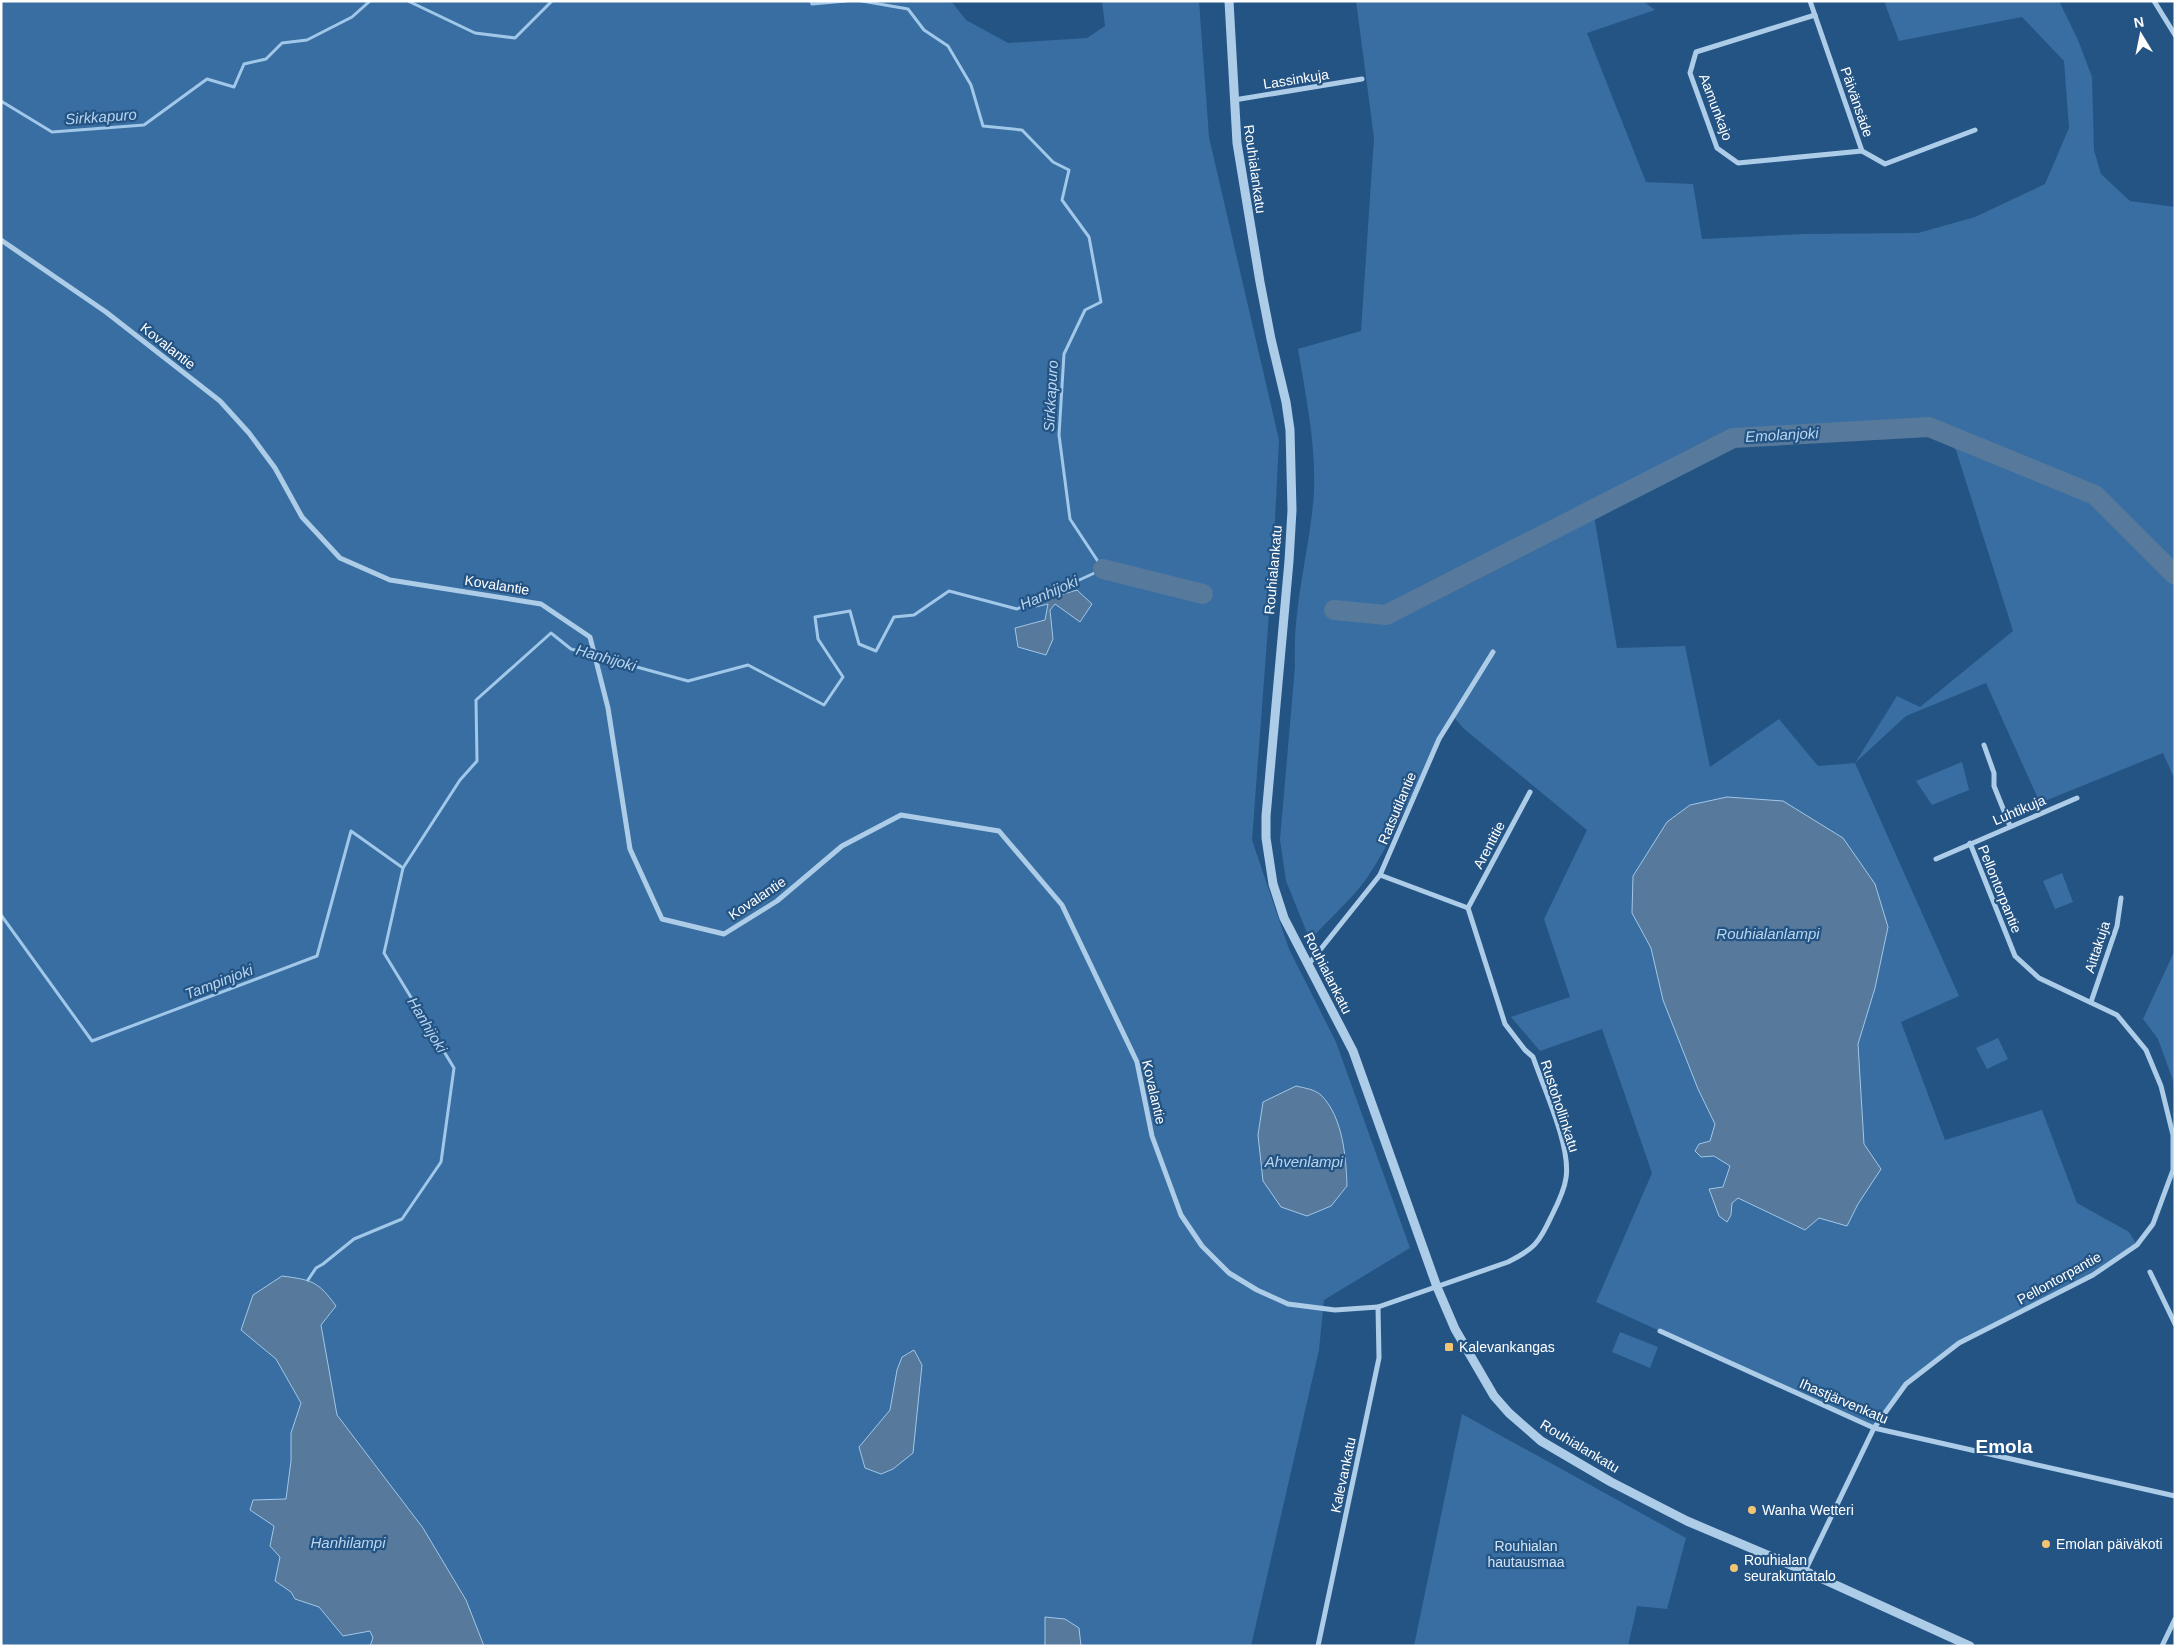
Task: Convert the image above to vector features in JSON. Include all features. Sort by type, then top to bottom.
[{"type":"street","name":"Rouhialankatu","points":[[1230,1],[1233,100],[1237,143],[1247,210],[1271,339],[1286,402],[1291,455],[1292,510],[1289,561],[1266,838],[1272,884],[1284,918],[1353,1051],[1437,1287],[1455,1329],[1494,1396],[1509,1413],[1540,1441],[1611,1482],[1687,1521],[1805,1571],[1970,1646]]},
{"type":"street","name":"Päivänsäde","points":[[1810,1],[1862,151],[1886,164],[1975,130]]},
{"type":"street","points":[[2154,1],[2175,34]]},
{"type":"street","name":"Aamunkajo","points":[[1815,15],[1696,52],[1690,74],[1717,148],[1738,163],[1862,151]]},
{"type":"street","name":"Lassinkuja","points":[[1233,100],[1362,79]]},
{"type":"street","name":"Kovalantie","points":[[1,240],[106,312],[220,401],[249,433],[275,468],[302,517],[340,558],[390,580],[541,604],[590,637],[608,708],[630,849],[662,919],[724,934],[777,901],[842,846],[901,814],[999,831],[1062,905],[1137,1062],[1152,1136],[1181,1215],[1202,1246],[1229,1273],[1257,1290],[1288,1304],[1335,1310],[1378,1307],[1437,1287]]},
{"type":"street","name":"Ratsutilantie","points":[[1308,965],[1380,875],[1439,739],[1493,652]]},
{"type":"street","points":[[1984,745],[1994,774],[1994,786],[2010,826]]},
{"type":"street","name":"Arentitie","points":[[1468,908],[1530,792]]},
{"type":"street","name":"Luhtikuja","points":[[1936,859],[2077,798]]},
{"type":"street","name":"Pellontorpantie","points":[[1805,1571],[1874,1428],[1906,1384],[1959,1343],[2093,1275],[2137,1245],[2153,1224],[2173,1170],[2173,1135],[2161,1086],[2146,1050],[2117,1015],[2039,978],[2015,956],[1970,844]]},
{"type":"street","points":[[1380,875],[1468,908]]},
{"type":"street","name":"Aittakuja","points":[[2090,1002],[2118,926],[2121,898]]},
{"type":"street","name":"Rustohollinkatu","points":[[1437,1287],[1508,1262],[1528,1252],[1542,1238],[1560,1198],[1566,1178],[1566,1153],[1533,1057],[1524,1050],[1504,1024],[1468,908]]},
{"type":"street","points":[[2150,1272],[2175,1324]]},
{"type":"street","name":"Kalevankatu","points":[[1318,1646],[1379,1358],[1378,1307]]},
{"type":"street","name":"Ihastjärvenkatu","points":[[1660,1331],[1874,1428],[2175,1496]]},
{"type":"street","points":[[2162,1646],[2175,1619]]},
{"type":"green space","points":[[1,1],[951,1],[966,20],[1008,43],[1087,38],[1105,26],[1102,1],[1199,1],[1209,137],[1279,440],[1273,561],[1252,840],[1289,949],[1336,1042],[1410,1248],[1324,1300],[1319,1350],[1251,1646],[1,1646]],"holes":[[[1055,592],[1056,601],[1050,610],[1053,639],[1016,628],[1045,620],[1048,604]]]},
{"type":"green space","points":[[1356,1],[1643,1],[1655,10],[1587,33],[1646,182],[1693,184],[1702,239],[1803,234],[1918,233],[1975,217],[2045,184],[2069,128],[2064,61],[2022,17],[1899,41],[1884,1],[2059,1],[2078,40],[2092,77],[2094,150],[2101,174],[2130,201],[2175,207],[2175,780],[2163,753],[2040,803],[1986,683],[1906,716],[1855,763],[1959,996],[1901,1022],[1945,1140],[2042,1110],[2077,1203],[2129,1232],[2137,1245],[2093,1275],[1959,1343],[1906,1384],[1874,1428],[1596,1302],[1652,1173],[1602,1029],[1540,1051],[1511,1017],[1570,997],[1544,919],[1587,830],[1463,728],[1453,716],[1390,839],[1367,878],[1347,902],[1310,940],[1286,881],[1280,840],[1295,666],[1296,622],[1314,492],[1312,438],[1298,349],[1361,331],[1374,138]],"holes":[[[1929,427],[1956,450],[2013,631],[1920,707],[1897,696],[1855,763],[1818,766],[1779,719],[1710,767],[1685,646],[1617,648],[1593,510],[1733,438]]]},
{"type":"green space","points":[[1962,762],[1969,790],[1932,805],[1916,781]]},
{"type":"green space","points":[[2062,873],[2073,902],[2055,909],[2043,881]]},
{"type":"green space","points":[[2175,950],[2175,1086],[2158,1039],[2143,1019]]},
{"type":"green space","points":[[1998,1038],[2008,1059],[1987,1069],[1976,1048]]},
{"type":"green space","points":[[1620,1332],[1658,1347],[1650,1368],[1612,1352]]},
{"type":"green space","name":"Rouhialan hautausmaa","points":[[1462,1414],[1686,1538],[1667,1609],[1637,1606],[1628,1646],[1414,1646]]},
{"type":"water","points":[[1077,590],[1092,604],[1080,622],[1055,604],[1050,610],[1053,639],[1046,655],[1018,647],[1015,628],[1045,620],[1048,604],[1036,607],[1032,602],[1054,592],[1057,596]]},
{"type":"water","name":"Rouhialanlampi","points":[[1727,797],[1783,801],[1843,838],[1875,884],[1888,927],[1875,988],[1858,1044],[1864,1144],[1881,1169],[1858,1204],[1847,1226],[1819,1218],[1805,1230],[1738,1198],[1732,1203],[1731,1215],[1727,1222],[1719,1216],[1709,1189],[1723,1187],[1730,1166],[1714,1156],[1701,1157],[1695,1151],[1699,1144],[1710,1141],[1715,1124],[1698,1089],[1663,1000],[1651,948],[1632,913],[1633,876],[1667,822],[1690,805]]},
{"type":"water","name":"Ahvenlampi","points":[[1296,1086],[1318,1093],[1328,1104],[1339,1126],[1346,1163],[1347,1186],[1331,1206],[1307,1216],[1281,1207],[1263,1181],[1258,1135],[1263,1102]]},
{"type":"water","name":"Hanhilampi","points":[[282,1276],[314,1283],[324,1291],[336,1306],[321,1325],[337,1415],[423,1528],[466,1600],[484,1646],[370,1646],[373,1638],[370,1631],[343,1636],[319,1607],[295,1599],[291,1592],[275,1581],[280,1557],[270,1546],[274,1526],[250,1510],[253,1500],[286,1499],[291,1461],[291,1433],[301,1403],[276,1359],[241,1330],[253,1295]]},
{"type":"water","points":[[914,1350],[922,1365],[913,1453],[893,1469],[881,1474],[865,1468],[859,1447],[890,1410],[897,1370],[902,1357]]},
{"type":"water","points":[[1045,1617],[1065,1619],[1079,1628],[1081,1646],[1045,1646]]},
{"type":"waterway","name":"Sirkkapuro","points":[[1,101],[52,132],[144,125],[207,79],[234,87],[244,64],[266,59],[282,43],[307,40],[352,17],[370,1]]},
{"type":"waterway","name":"Sirkkapuro","points":[[408,1],[475,33],[515,38],[552,1]]},
{"type":"waterway","name":"Sirkkapuro","points":[[811,1],[812,4],[846,1]]},
{"type":"waterway","name":"Hanhijoki","points":[[308,1280],[316,1268],[354,1239],[402,1219],[441,1162],[454,1068],[384,953],[403,868],[460,780],[477,761],[476,700],[551,633],[571,649],[688,681],[748,665],[824,705],[843,677],[818,639],[815,617],[850,611],[859,644],[876,651],[894,617],[914,615],[949,591],[1017,609],[1103,569],[1070,519],[1059,435],[1064,354],[1085,310],[1101,302],[1089,237],[1062,200],[1069,170],[1053,162],[1022,130],[983,126],[971,85],[948,46],[924,30],[908,9],[862,1]]},
{"type":"waterway","name":"Emolanjoki","points":[[1334,610],[1386,615],[1733,438],[1929,427],[2095,495],[2175,575]]},
{"type":"waterway","name":"Hanhijoki","points":[[1103,569],[1203,594]]},
{"type":"waterway","name":"Tampinjoki","points":[[1,915],[92,1041],[317,956],[351,831],[403,868]]},
{"type":"place","name":"Kalevankangas","points":[[1449,1347]]},
{"type":"place","name":"Wanha Wetteri","points":[[1752,1510]]},
{"type":"place","name":"Emolan päiväkoti","points":[[2046,1544]]},
{"type":"place","name":"Rouhialan seurakuntatalo","points":[[1734,1568]]},
{"type":"district","name":"Emola","points":[[2004,1446]]}]
